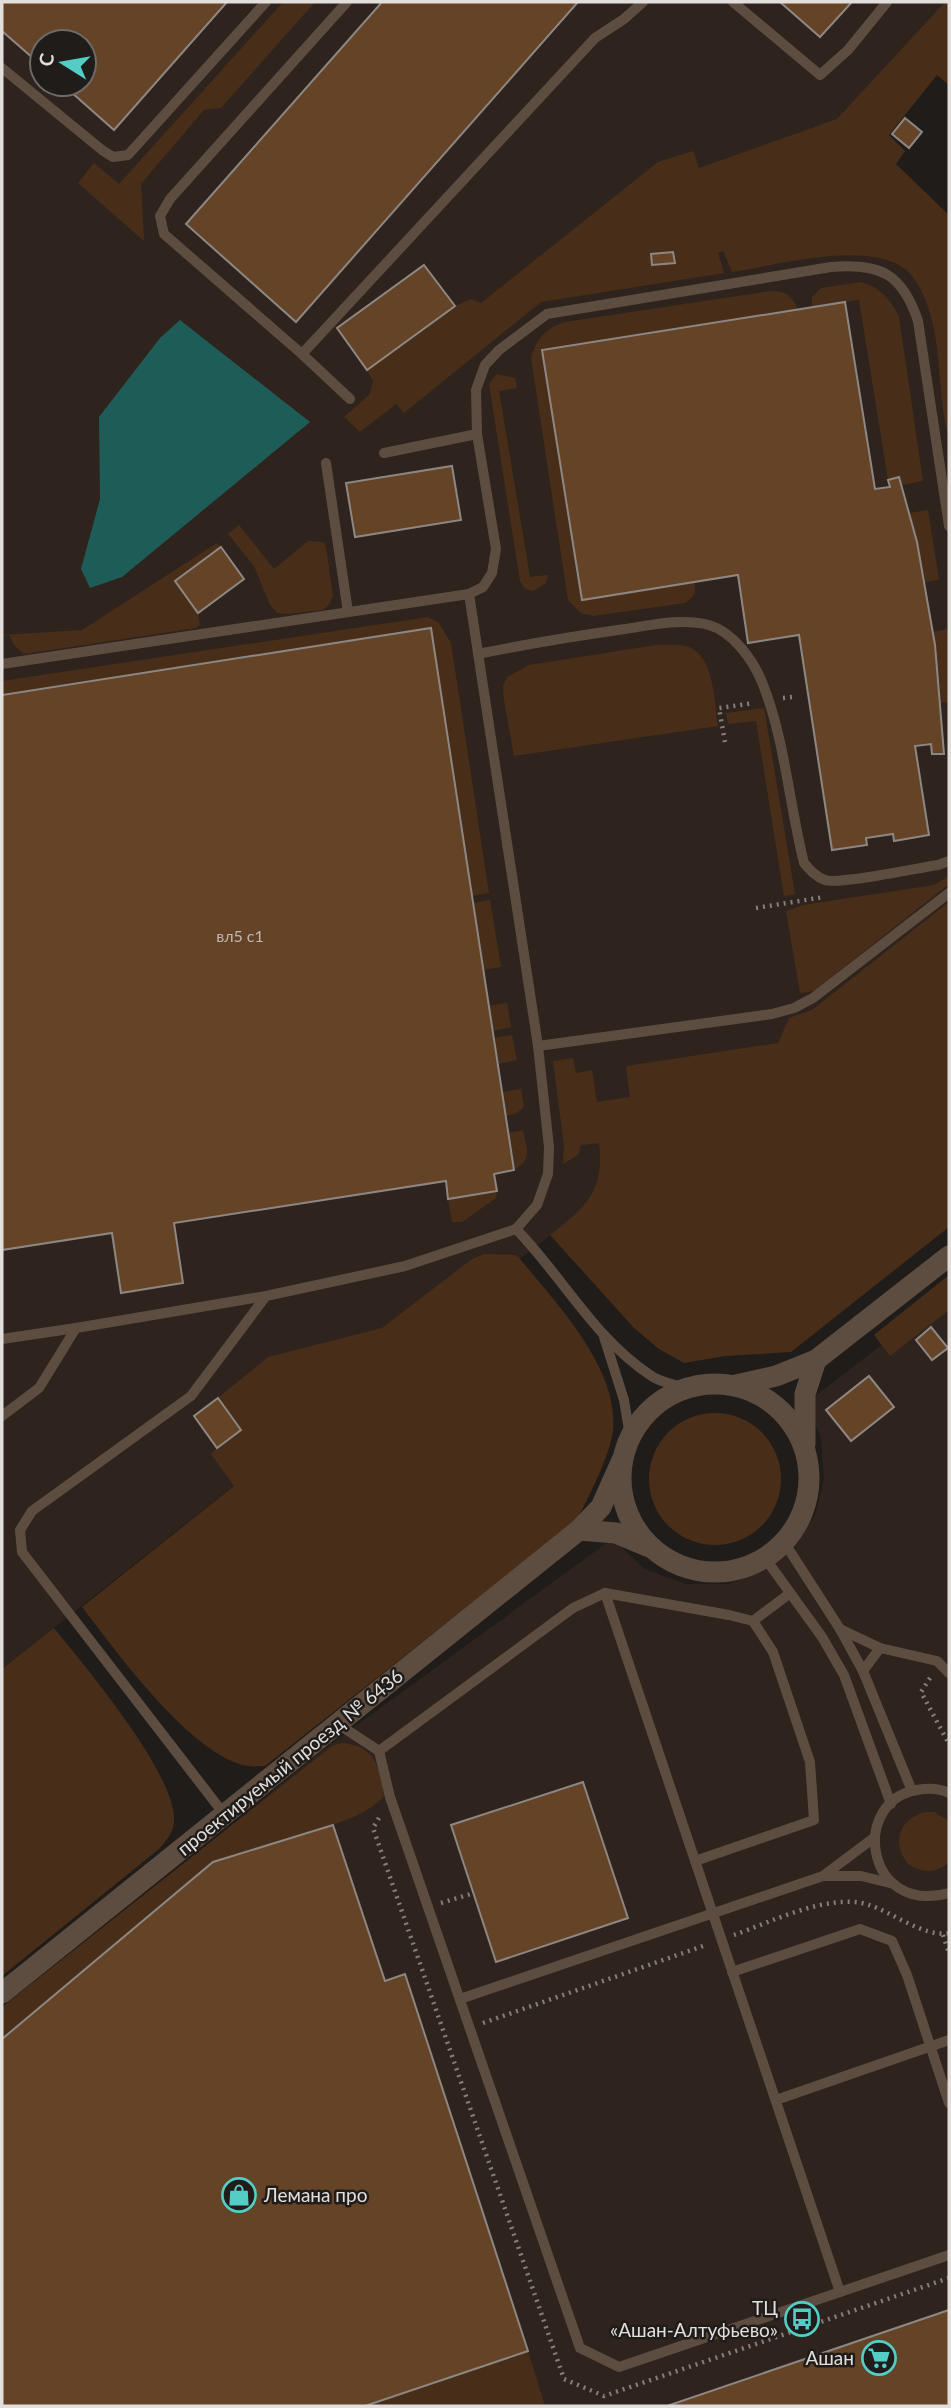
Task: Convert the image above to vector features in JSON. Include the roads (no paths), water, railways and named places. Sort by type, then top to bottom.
[{"type":"street","points":[[650,1548],[635,1529],[624,1507],[620,1484],[622,1460],[630,1436],[643,1416],[662,1399],[685,1388],[709,1384],[734,1385],[776,1376],[816,1360],[949,1256]]},
{"type":"street","points":[[579,1530],[616,1533],[650,1548],[670,1562],[694,1571],[718,1573],[743,1569],[765,1558],[784,1542],[799,1522],[807,1499],[809,1474],[805,1449],[805,1394],[816,1360]]},
{"type":"street","points":[[734,1385],[757,1394],[778,1408],[794,1427],[805,1449]]},
{"type":"street","name":"проектируемый проезд № 6436","points":[[2,1993],[579,1530],[601,1507],[622,1460]]},
{"type":"lane","points":[[2,68],[102,150],[113,157],[128,155],[266,2]]},
{"type":"lane","points":[[347,2],[170,199],[160,216],[164,234],[350,399]]},
{"type":"lane","points":[[302,354],[595,38],[624,19],[643,2]]},
{"type":"lane","points":[[733,2],[820,75],[848,50],[887,2]]},
{"type":"lane","points":[[2,664],[470,594],[484,587],[492,573],[496,549],[477,434],[476,390],[485,365],[520,333],[547,314],[831,267],[869,267],[884,272],[900,284],[914,311],[945,472],[949,526]]},
{"type":"lane","points":[[384,453],[477,434]]},
{"type":"lane","points":[[326,463],[348,612]]},
{"type":"lane","points":[[2,1339],[266,1296],[405,1266],[516,1229],[537,1205],[548,1174],[549,1147],[538,1046],[470,594]]},
{"type":"lane","points":[[478,653],[683,621],[709,625],[723,631],[747,655],[769,700],[804,863],[814,875],[827,881],[843,880],[949,861]]},
{"type":"lane","points":[[538,1046],[772,1014],[794,1008],[822,992],[949,893]]},
{"type":"lane","points":[[516,1229],[604,1337],[651,1376],[685,1388]]},
{"type":"lane","points":[[224,1814],[22,1552],[20,1530],[32,1511],[191,1396],[266,1296]]},
{"type":"lane","points":[[2,1416],[39,1388],[76,1328]]},
{"type":"lane","points":[[604,1337],[624,1400],[630,1436]]},
{"type":"lane","points":[[784,1542],[840,1629],[863,1671],[912,1791]]},
{"type":"lane","points":[[765,1558],[822,1637],[844,1675],[891,1804]]},
{"type":"lane","points":[[379,1751],[573,1608],[605,1593],[729,1615],[753,1622],[773,1652],[810,1762],[814,1820],[695,1861]]},
{"type":"lane","points":[[605,1593],[840,2292]]},
{"type":"lane","points":[[753,1622],[789,1594]]},
{"type":"lane","points":[[840,1629],[880,1648],[937,1661],[949,1673]]},
{"type":"lane","points":[[863,1671],[880,1648]]},
{"type":"lane","points":[[338,1724],[379,1751],[390,1797],[580,2348],[619,2367],[949,2255]]},
{"type":"lane","points":[[949,1793],[928,1788],[912,1791],[891,1804],[880,1819],[875,1837],[876,1855],[882,1871],[894,1884],[906,1892],[921,1896],[949,1893]]},
{"type":"lane","points":[[460,1999],[823,1876],[875,1837]]},
{"type":"lane","points":[[823,1876],[861,1876],[894,1884]]},
{"type":"lane","points":[[733,1972],[860,1929],[892,1941],[907,1975],[949,2103]]},
{"type":"lane","points":[[776,2100],[949,2040]]},
{"type":"water","points":[[180,320],[310,422],[122,577],[90,588],[81,569],[100,499],[99,417],[160,338]]},
{"type":"place","name":"Лемана про","points":[[239,2195]]},
{"type":"place","name":"ТЦ «Ашан-Алтуфьево»","points":[[802,2319]]},
{"type":"place","name":"Ашан","points":[[879,2358]]}]
